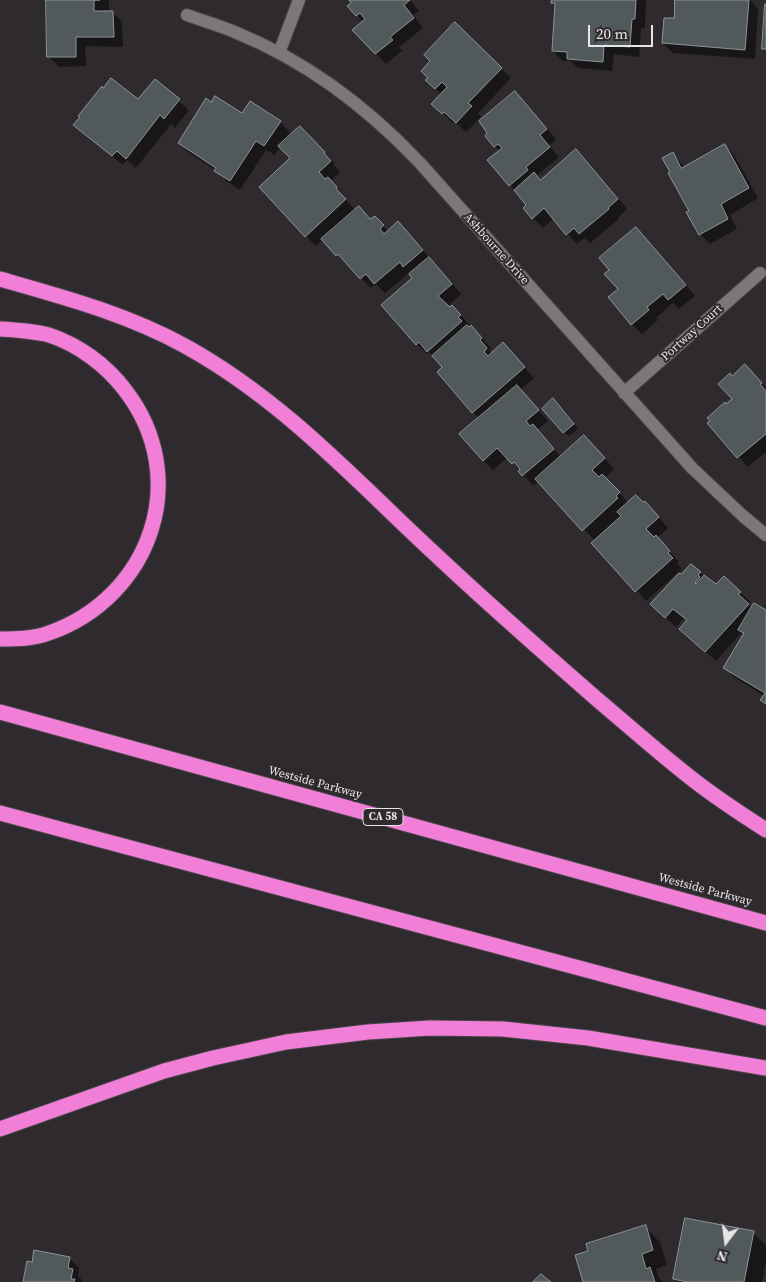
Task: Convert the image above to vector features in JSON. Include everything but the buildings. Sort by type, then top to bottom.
[{"type":"highway","points":[[0,279],[112,312],[143,325],[183,345],[261,395],[327,450],[434,554],[572,677],[692,779],[766,830]]},
{"type":"highway","points":[[0,329],[22,330],[48,335],[72,345],[113,375],[144,419],[154,448],[158,475],[158,498],[153,528],[144,551],[131,572],[114,592],[95,610],[73,623],[48,634],[21,639],[0,640]]},
{"type":"highway","name":"Westside Parkway","points":[[0,712],[766,922]]},
{"type":"highway","points":[[0,813],[766,1018]]},
{"type":"highway","points":[[0,1129],[164,1071],[213,1058],[286,1042],[368,1032],[430,1028],[503,1029],[588,1038],[766,1068]]},
{"type":"street","points":[[279,53],[299,0]]},
{"type":"street","name":"Ashbourne Drive","points":[[187,15],[237,33],[279,53],[320,77],[362,107],[398,140],[692,468],[742,516],[766,535]]},
{"type":"street","name":"Portway Court","points":[[624,393],[760,273]]}]
